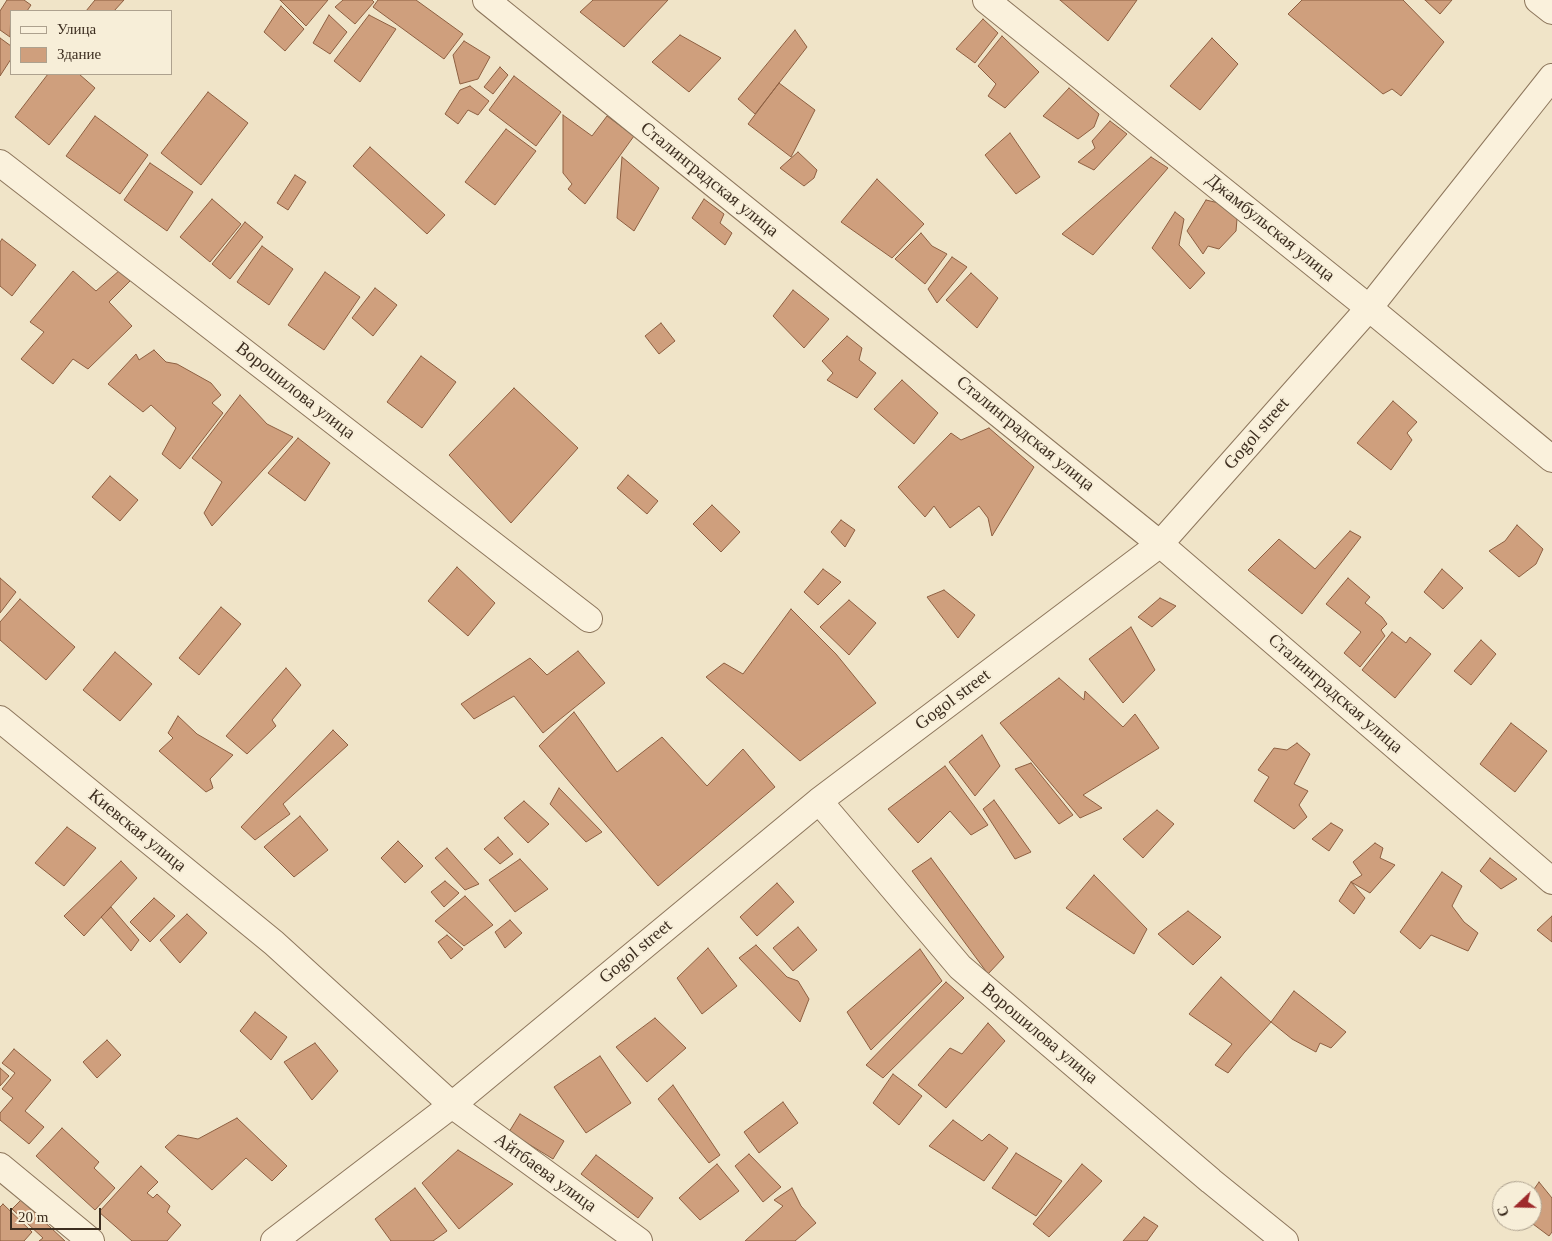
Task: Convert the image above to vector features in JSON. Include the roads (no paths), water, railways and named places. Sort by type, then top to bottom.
[{"type":"street","name":"Сталинградская улица","points":[[486,0],[1160,544],[1552,881]]},
{"type":"street","name":"Джамбульская улица","points":[[986,0],[1369,308],[1552,459]]},
{"type":"street","points":[[1538,0],[1552,11]]},
{"type":"street","name":"Gogol street","points":[[274,1241],[452,1105],[820,801],[1160,544],[1369,308],[1552,78]]},
{"type":"street","name":"Ворошилова улица","points":[[0,163],[589,619]]},
{"type":"street","name":"Киевская улица","points":[[0,720],[274,943],[452,1105]]},
{"type":"street","name":"Ворошилова улица","points":[[820,801],[960,967],[1284,1241]]},
{"type":"street","name":"Айтбаева улица","points":[[452,1105],[639,1241]]},
{"type":"street","points":[[0,1166],[91,1241]]}]
